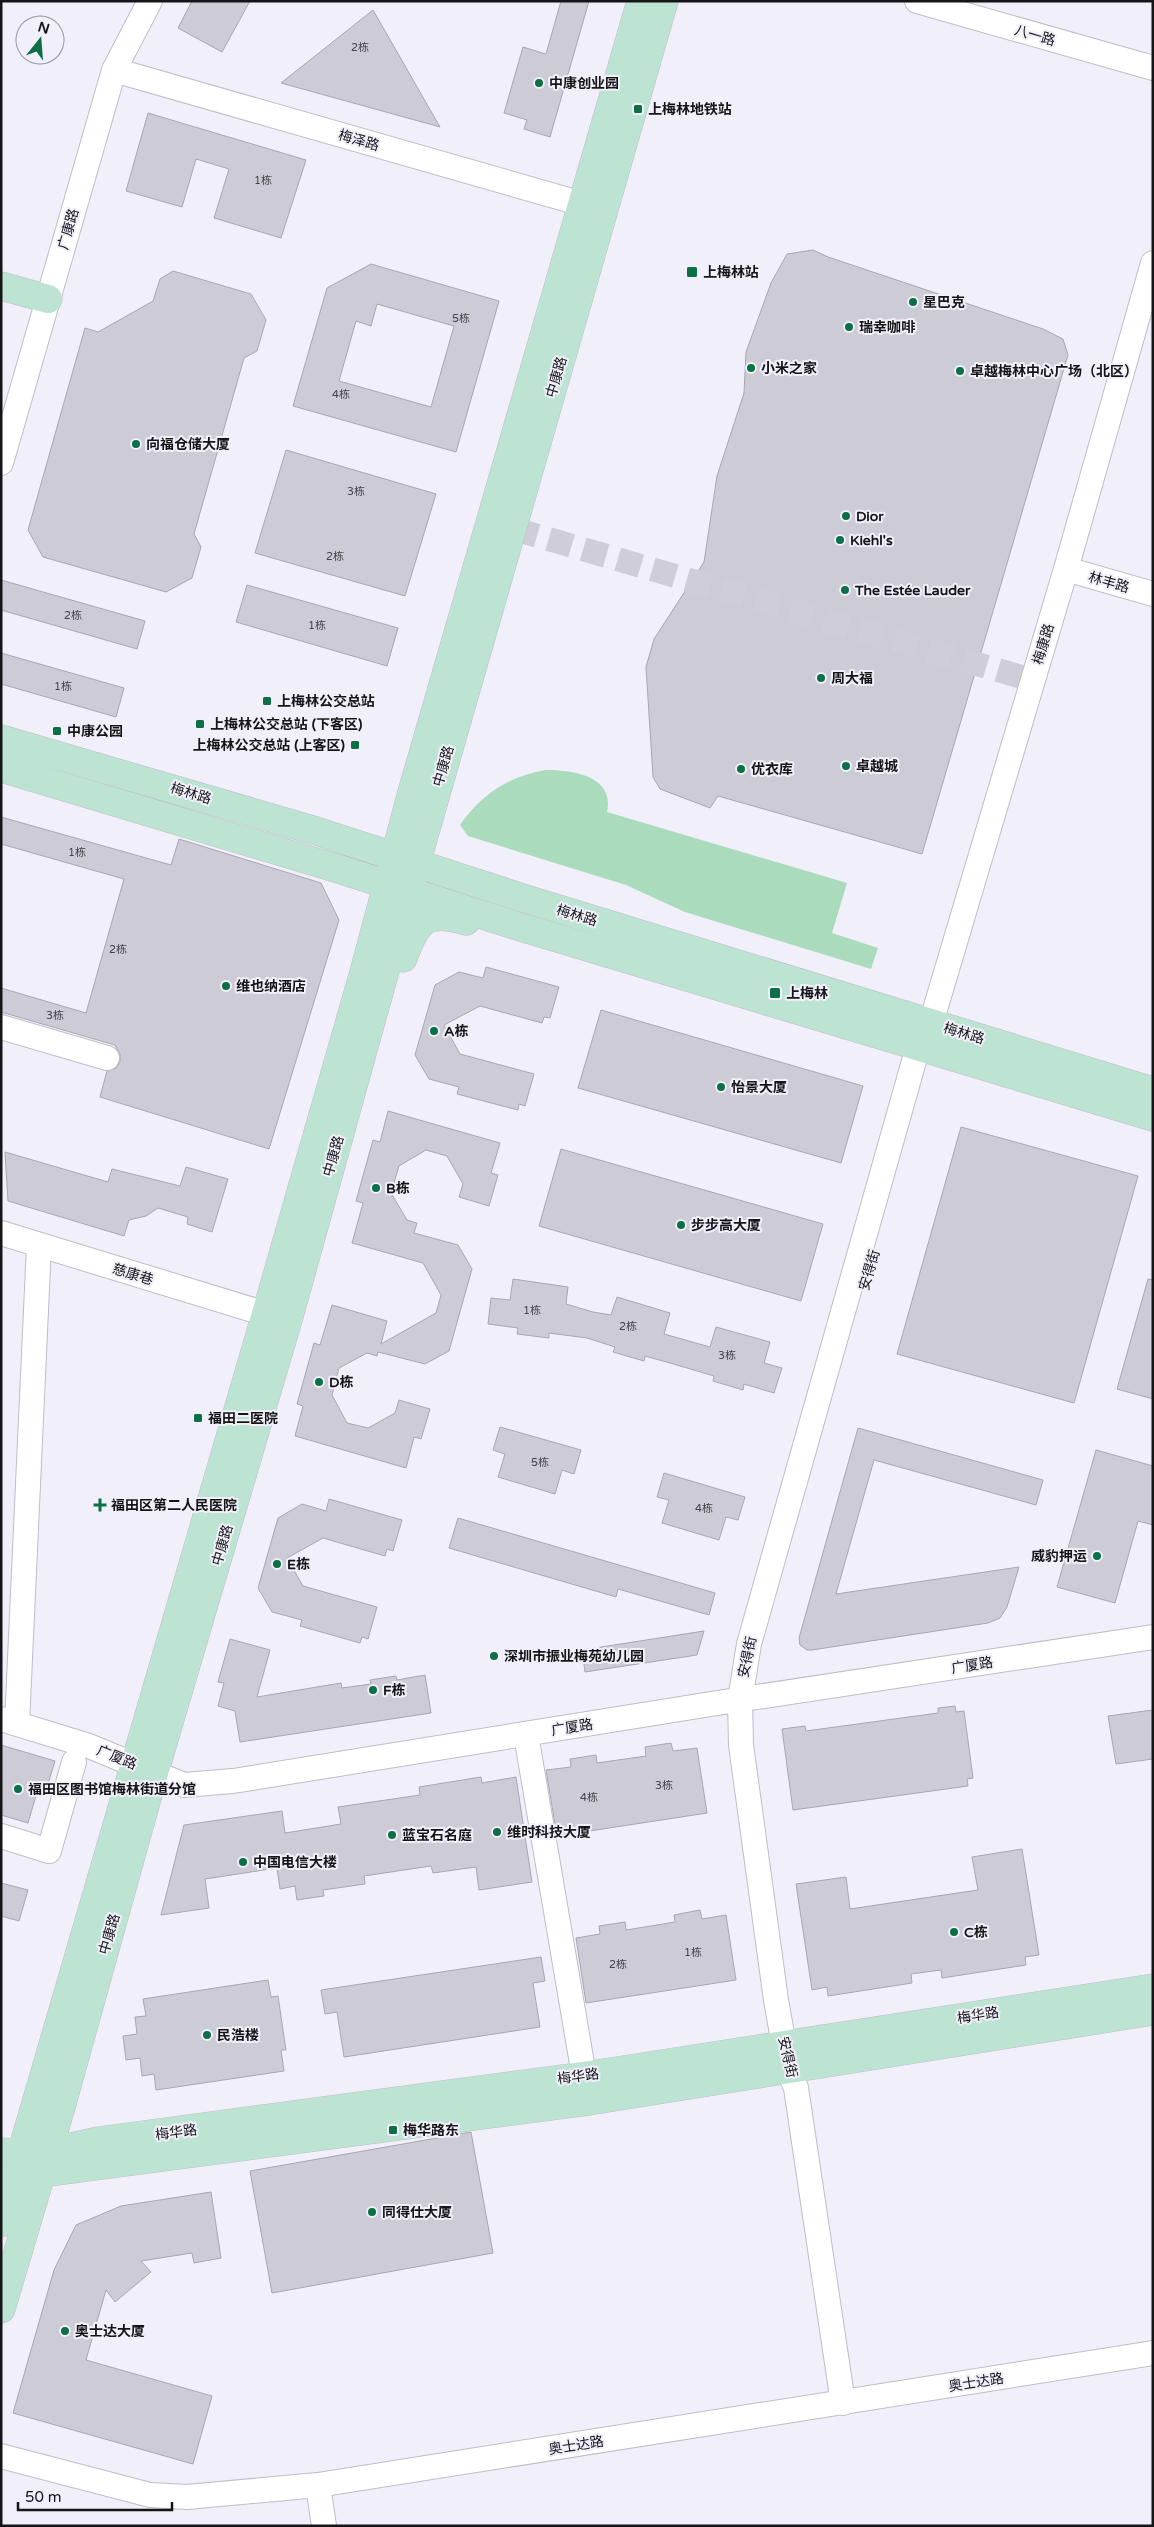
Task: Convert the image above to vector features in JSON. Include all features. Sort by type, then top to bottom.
[{"type":"main road","name":"中康路","points":[[593,207],[641,1]]},
{"type":"main road","name":"中康路","points":[[1,2223],[22,2163],[288,1320],[373,975],[432,765],[593,207],[664,1]]},
{"type":"main road","points":[[1,286],[48,299]]},
{"type":"main road","name":"梅林路","points":[[1,739],[316,830],[526,899],[1153,1091]]},
{"type":"main road","points":[[316,830],[337,830],[360,836],[370,835],[391,821],[404,781],[432,765],[440,802],[432,830],[432,840],[437,849],[446,857],[494,873],[526,899]]},
{"type":"main road","name":"梅林路","points":[[1,768],[308,859],[517,926],[1153,1117]]},
{"type":"main road","points":[[308,859],[326,876],[352,886],[365,902],[368,917],[361,950],[373,975],[401,965],[417,926],[436,916],[446,916],[476,924],[517,926]]},
{"type":"main road","name":"中康路","points":[[145,1769],[266,1314],[373,975]]},
{"type":"main road","name":"梅华路","points":[[793,2062],[1153,1988]]},
{"type":"main road","name":"梅华路","points":[[22,2163],[793,2062],[1153,2011]]},
{"type":"main road","name":"中康路","points":[[1,2310],[22,2163]]},
{"type":"street","name":"广康路","points":[[1,463],[114,70],[150,1]]},
{"type":"street","name":"八一路","points":[[917,1],[1153,68]]},
{"type":"street","name":"梅泽路","points":[[114,70],[593,207]]},
{"type":"street","name":"梅康路","points":[[931,1023],[1066,569],[1144,329],[1153,263]]},
{"type":"street","name":"林丰路","points":[[1066,569],[1153,594]]},
{"type":"street","points":[[1,1027],[108,1058]]},
{"type":"street","name":"安得街","points":[[843,2403],[793,2062],[746,1699],[749,1644],[925,1049]]},
{"type":"street","name":"慈康巷","points":[[1,1234],[266,1314]]},
{"type":"street","points":[[9,1722],[39,1245]]},
{"type":"street","name":"广厦路","points":[[9,1722],[89,1746],[184,1786],[209,1784],[1153,1637]]},
{"type":"street","points":[[526,1735],[586,2088]]},
{"type":"street","points":[[1,1836],[49,1851],[74,1762]]},
{"type":"street","name":"奥士达路","points":[[1,2456],[150,2495],[187,2497],[318,2485],[1153,2353]]},
{"type":"street","points":[[318,2485],[324,2526]]},
{"type":"green space","points":[[546,770],[568,771],[590,778],[598,783],[605,790],[608,800],[607,812],[847,883],[832,933],[878,948],[871,969],[685,912],[626,885],[468,836],[460,825],[468,814],[487,796],[508,782]]},
{"type":"building","points":[[192,1],[250,1],[222,52],[178,28]]},
{"type":"building","name":"中康创业园","points":[[561,1],[589,1],[550,137],[524,129],[527,120],[504,113],[523,47],[546,54]]},
{"type":"building","points":[[373,10],[440,127],[281,83]]},
{"type":"building","points":[[148,113],[306,160],[281,238],[214,218],[229,169],[196,159],[182,207],[126,191]]},
{"type":"building","points":[[813,250],[828,257],[1043,329],[1063,339],[1068,355],[922,854],[718,796],[710,808],[660,789],[653,777],[646,667],[654,639],[704,562],[717,476],[744,393],[746,352],[771,283],[787,254]]},
{"type":"building","points":[[371,264],[499,301],[456,452],[293,406],[327,288]],"holes":[[[377,304],[454,326],[431,407],[339,381],[356,321],[371,326]]]},
{"type":"building","name":"向福仓储大厦","points":[[173,271],[251,294],[266,320],[257,351],[244,358],[194,534],[201,547],[192,578],[166,592],[43,557],[28,530],[85,328],[98,332],[153,301],[160,279]]},
{"type":"building","points":[[286,450],[436,494],[405,596],[255,553]]},
{"type":"building","points":[[1,580],[145,621],[137,649],[1,610]]},
{"type":"building","points":[[247,585],[398,628],[387,666],[236,622]]},
{"type":"building","points":[[1,653],[124,688],[116,717],[1,684]]},
{"type":"building","name":"维也纳酒店","points":[[1,817],[171,865],[179,839],[321,883],[339,920],[269,1149],[100,1097],[107,1071],[116,1068],[120,1062],[120,1054],[115,1045],[1,1012],[1,988],[86,1013],[124,879],[1,844]]},
{"type":"building","name":"A栋","points":[[486,967],[559,987],[550,1018],[544,1017],[542,1023],[480,1006],[444,1025],[460,1054],[534,1074],[525,1106],[519,1104],[518,1110],[457,1094],[459,1087],[429,1079],[415,1055],[435,985],[459,972],[483,978]]},
{"type":"building","name":"怡景大厦","points":[[601,1010],[863,1086],[841,1163],[578,1088]]},
{"type":"building","points":[[388,1111],[500,1143],[491,1173],[498,1175],[489,1206],[459,1197],[463,1184],[447,1156],[426,1150],[399,1166],[391,1193],[407,1220],[417,1223],[414,1233],[458,1245],[472,1269],[449,1351],[425,1364],[378,1352],[377,1356],[367,1353],[339,1368],[332,1395],[347,1423],[368,1428],[395,1413],[399,1400],[430,1409],[421,1439],[414,1437],[406,1468],[295,1436],[303,1406],[297,1404],[314,1343],[320,1345],[332,1305],[387,1321],[381,1344],[436,1313],[441,1295],[423,1263],[352,1243],[363,1203],[356,1201],[373,1140],[380,1142]]},
{"type":"building","points":[[961,1127],[1138,1176],[1074,1403],[897,1354]]},
{"type":"building","name":"步步高大厦","points":[[561,1149],[823,1224],[801,1301],[539,1226]]},
{"type":"building","points":[[5,1152],[108,1182],[112,1169],[180,1186],[186,1167],[228,1179],[212,1232],[187,1224],[188,1217],[158,1208],[146,1216],[129,1220],[124,1236],[8,1201]]},
{"type":"building","points":[[513,1279],[568,1287],[566,1304],[593,1312],[611,1315],[617,1297],[670,1313],[664,1334],[710,1347],[716,1327],[770,1342],[764,1363],[782,1368],[774,1393],[744,1384],[743,1390],[713,1381],[714,1376],[670,1363],[645,1356],[644,1361],[613,1352],[615,1347],[587,1338],[549,1333],[549,1338],[517,1334],[518,1328],[488,1324],[491,1298],[510,1300]]},
{"type":"building","points":[[1148,1279],[1153,1280],[1153,1399],[1117,1389]]},
{"type":"building","points":[[500,1427],[581,1450],[574,1474],[562,1470],[555,1494],[498,1477],[505,1454],[493,1450]]},
{"type":"building","points":[[858,1428],[1043,1480],[1036,1505],[874,1460],[836,1594],[1019,1567],[1007,1607],[1000,1618],[988,1623],[812,1650],[807,1650],[800,1645],[799,1638]]},
{"type":"building","name":"威豹押运","points":[[1096,1450],[1153,1466],[1153,1525],[1138,1521],[1115,1603],[1057,1587]]},
{"type":"building","points":[[664,1473],[745,1497],[738,1520],[726,1517],[719,1540],[662,1523],[669,1500],[657,1497]]},
{"type":"building","name":"E栋","points":[[329,1499],[402,1520],[393,1551],[387,1549],[385,1556],[323,1538],[287,1558],[303,1586],[377,1607],[368,1639],[362,1637],[360,1643],[300,1626],[302,1620],[272,1612],[258,1588],[278,1518],[302,1504],[326,1511]]},
{"type":"building","points":[[458,1518],[715,1593],[709,1615],[618,1589],[616,1597],[449,1548]]},
{"type":"building","points":[[704,1631],[697,1655],[585,1672],[582,1650]]},
{"type":"building","name":"F栋","points":[[230,1639],[270,1650],[257,1697],[341,1683],[342,1688],[371,1684],[370,1680],[396,1676],[397,1680],[425,1675],[431,1713],[240,1742],[235,1711],[218,1706],[224,1683],[218,1682]]},
{"type":"building","points":[[955,1706],[956,1712],[964,1711],[973,1778],[967,1779],[968,1786],[793,1810],[782,1729],[805,1726],[806,1731],[938,1713],[938,1708]]},
{"type":"building","points":[[1153,1710],[1153,1759],[1116,1764],[1108,1716]]},
{"type":"building","points":[[671,1743],[673,1751],[697,1748],[707,1813],[557,1836],[546,1770],[571,1767],[570,1759],[596,1755],[597,1763],[646,1756],[645,1747]]},
{"type":"building","name":"福田区图书馆梅林街道分馆","points":[[1,1745],[55,1761],[48,1784],[40,1782],[28,1823],[1,1815]]},
{"type":"building","points":[[481,1777],[482,1783],[516,1777],[532,1882],[479,1890],[476,1867],[433,1873],[431,1866],[364,1876],[365,1884],[323,1890],[324,1896],[297,1900],[295,1886],[280,1889],[277,1868],[205,1879],[209,1908],[161,1915],[184,1825],[282,1811],[285,1833],[341,1824],[338,1807],[420,1795],[419,1787]]},
{"type":"building","points":[[1022,1849],[1039,1955],[1025,1957],[1026,1965],[942,1978],[941,1970],[911,1974],[912,1983],[828,1996],[827,1987],[812,1990],[796,1884],[846,1877],[850,1909],[978,1890],[972,1857]]},
{"type":"building","points":[[1,1883],[28,1890],[19,1921],[1,1916]]},
{"type":"building","points":[[700,1910],[702,1919],[726,1915],[736,1980],[586,2003],[576,1938],[600,1934],[599,1926],[625,1922],[626,1930],[675,1922],[674,1915]]},
{"type":"building","points":[[541,1957],[545,1981],[533,1983],[540,2027],[344,2057],[337,2012],[325,2014],[321,1990]]},
{"type":"building","name":"民浩楼","points":[[268,1980],[271,1997],[278,1996],[286,2050],[281,2050],[284,2071],[156,2090],[154,2074],[142,2076],[140,2058],[126,2060],[123,2036],[137,2034],[135,2017],[146,2016],[143,1999]]},
{"type":"building","name":"同得仕大厦","points":[[471,2132],[493,2253],[272,2293],[250,2171]]},
{"type":"building","name":"奥士达大厦","points":[[211,2192],[221,2258],[194,2263],[192,2253],[141,2261],[151,2272],[115,2302],[106,2290],[86,2360],[212,2396],[193,2464],[13,2413],[54,2270],[76,2225],[121,2206]]},
{"type":"tunnel","points":[[514,529],[1032,680]]},
{"type":"place","name":"中康创业园","points":[[539,83]]},
{"type":"place","name":"上梅林地铁站","points":[[638,109]]},
{"type":"place","name":"上梅林站","points":[[692,272]]},
{"type":"place","name":"星巴克","points":[[913,302]]},
{"type":"place","name":"瑞幸咖啡","points":[[849,327]]},
{"type":"place","name":"小米之家","points":[[751,368]]},
{"type":"place","name":"卓越梅林中心广场（北区）","points":[[960,371]]},
{"type":"place","name":"向福仓储大厦","points":[[136,444]]},
{"type":"place","name":"Dior","points":[[846,516]]},
{"type":"place","name":"Kiehl's","points":[[840,540]]},
{"type":"place","name":"The Estée Lauder","points":[[845,590]]},
{"type":"place","name":"周大福","points":[[821,678]]},
{"type":"place","name":"上梅林公交总站","points":[[267,701]]},
{"type":"place","name":"上梅林公交总站 (下客区)","points":[[200,724]]},
{"type":"place","name":"中康公园","points":[[57,731]]},
{"type":"place","name":"上梅林公交总站 (上客区)","points":[[355,745]]},
{"type":"place","name":"卓越城","points":[[846,766]]},
{"type":"place","name":"优衣库","points":[[741,769]]},
{"type":"place","name":"维也纳酒店","points":[[226,986]]},
{"type":"place","name":"上梅林","points":[[775,993]]},
{"type":"place","name":"A栋","points":[[434,1031]]},
{"type":"place","name":"怡景大厦","points":[[721,1087]]},
{"type":"place","name":"B栋","points":[[376,1188]]},
{"type":"place","name":"步步高大厦","points":[[681,1225]]},
{"type":"place","name":"D栋","points":[[319,1382]]},
{"type":"place","name":"福田二医院","points":[[198,1418]]},
{"type":"place","name":"福田区第二人民医院","points":[[100,1505]]},
{"type":"place","name":"威豹押运","points":[[1097,1556]]},
{"type":"place","name":"E栋","points":[[277,1564]]},
{"type":"place","name":"深圳市振业梅苑幼儿园","points":[[494,1656]]},
{"type":"place","name":"F栋","points":[[373,1690]]},
{"type":"place","name":"福田区图书馆梅林街道分馆","points":[[18,1789]]},
{"type":"place","name":"维时科技大厦","points":[[497,1832]]},
{"type":"place","name":"蓝宝石名庭","points":[[392,1835]]},
{"type":"place","name":"中国电信大楼","points":[[243,1862]]},
{"type":"place","name":"C栋","points":[[954,1932]]},
{"type":"place","name":"民浩楼","points":[[207,2035]]},
{"type":"place","name":"梅华路东","points":[[393,2130]]},
{"type":"place","name":"同得仕大厦","points":[[372,2212]]},
{"type":"place","name":"奥士达大厦","points":[[65,2331]]}]
